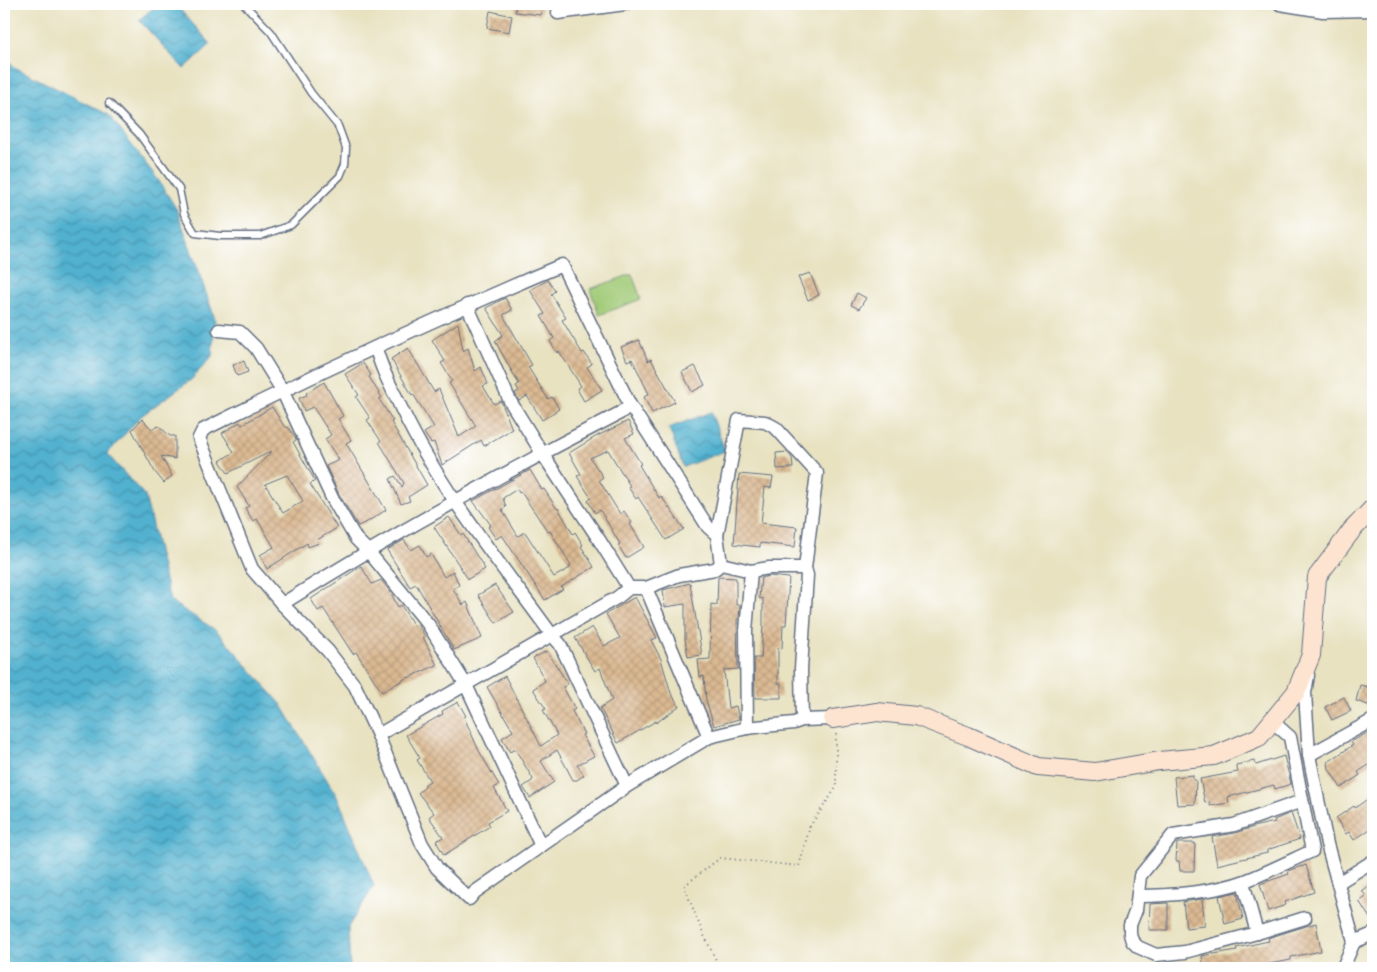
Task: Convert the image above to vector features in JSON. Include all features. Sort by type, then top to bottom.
[{"type":"main road","points":[[833,719],[878,712],[916,716],[968,736],[1038,767],[1095,772],[1159,761],[1214,756],[1259,737],[1296,692],[1312,655],[1317,577],[1352,530],[1373,508]]},
{"type":"street","points":[[559,4],[558,14],[625,4]]},
{"type":"street","points":[[1280,4],[1322,11],[1373,10]]},
{"type":"street","points":[[718,535],[708,527],[630,405],[562,265],[467,305],[282,390],[203,430],[199,438],[252,569],[282,604],[328,651],[355,686],[378,735],[422,844],[437,868],[469,899],[475,892],[627,786],[709,736],[747,728],[794,723],[802,720],[833,719]]},
{"type":"street","points":[[467,305],[510,401],[629,588]]},
{"type":"street","points":[[219,330],[240,332],[256,348],[282,390],[332,498],[356,540],[368,551],[428,624],[466,685],[541,846]]},
{"type":"street","points":[[376,348],[407,423],[455,502],[560,644],[627,786]]},
{"type":"street","points":[[282,604],[368,551],[630,405]]},
{"type":"street","points":[[721,564],[718,535],[739,420],[765,422],[776,428],[817,473],[806,568],[801,669],[802,720]]},
{"type":"street","points":[[378,735],[618,597],[629,588],[646,588],[679,575],[714,569],[721,564],[751,571],[769,568],[806,568]]},
{"type":"street","points":[[747,728],[746,631],[751,571]]},
{"type":"street","points":[[646,588],[709,736]]},
{"type":"street","points":[[1312,655],[1305,693],[1309,755],[1327,844],[1354,942],[1344,967]]},
{"type":"street","points":[[1309,755],[1373,720]]},
{"type":"street","points":[[1138,896],[1207,890],[1243,882],[1312,851],[1290,738],[1272,721]]},
{"type":"street","points":[[1302,801],[1234,825],[1173,835],[1140,876],[1136,910],[1130,925],[1130,934],[1132,941],[1138,946],[1156,955],[1185,952],[1258,933],[1304,918]]},
{"type":"street","points":[[1338,883],[1373,861]]},
{"type":"street","points":[[1243,882],[1258,933]]},
{"type":"street","points":[[1354,942],[1373,934]]},
{"type":"lane","points":[[109,103],[139,134],[179,189],[184,214],[195,232],[220,236],[260,236],[291,225],[340,176],[345,164],[346,148],[338,126],[311,93],[271,32],[244,4]]},
{"type":"path","points":[[720,968],[702,931],[684,886],[720,858],[799,866],[810,826],[836,788],[836,735],[833,719]]},
{"type":"green space","points":[[632,274],[641,299],[599,315],[590,289]]},
{"type":"water","points":[[158,4],[175,4],[211,44],[184,69],[139,20]]},
{"type":"water","points":[[4,53],[14,67],[109,115],[159,181],[177,210],[215,319],[212,356],[192,379],[141,416],[107,454],[145,496],[170,601],[217,631],[281,704],[338,798],[374,886],[348,927],[350,968],[4,968]]},
{"type":"water","points":[[711,412],[725,451],[683,467],[669,428]]},
{"type":"building","points":[[516,4],[542,4],[541,15],[515,12]]},
{"type":"building","points":[[490,11],[512,16],[509,32],[487,28]]},
{"type":"building","points":[[810,273],[819,295],[808,300],[798,277]]},
{"type":"building","points":[[548,280],[555,291],[551,294],[566,318],[562,320],[582,353],[584,352],[592,364],[587,367],[602,390],[584,401],[577,389],[581,386],[559,351],[557,353],[550,341],[554,338],[541,316],[545,314],[530,290]]},
{"type":"building","points":[[857,293],[866,298],[859,309],[851,305]]},
{"type":"building","points":[[505,298],[512,310],[503,315],[532,365],[528,367],[548,399],[552,397],[559,409],[542,420],[527,396],[519,401],[515,393],[519,391],[516,386],[519,384],[495,341],[503,335],[486,308]]},
{"type":"building","points":[[458,323],[463,351],[468,348],[475,371],[481,367],[488,384],[483,386],[494,404],[501,401],[512,429],[484,446],[481,440],[442,465],[434,442],[431,443],[424,433],[434,427],[391,359],[408,348],[434,392],[439,389],[459,437],[476,426],[449,383],[452,381],[441,363],[445,361],[432,340]]},
{"type":"building","points":[[639,340],[648,361],[651,359],[675,402],[652,413],[644,397],[649,394],[632,359],[627,361],[621,347]]},
{"type":"building","points":[[244,361],[248,372],[237,376],[233,365]]},
{"type":"building","points":[[363,363],[382,398],[379,399],[393,421],[391,422],[427,485],[408,497],[410,501],[401,504],[390,479],[395,476],[402,487],[404,483],[367,420],[370,418],[356,397],[359,395],[345,374]]},
{"type":"building","points":[[695,366],[705,385],[692,392],[682,372]]},
{"type":"building","points":[[324,382],[343,416],[338,419],[351,440],[346,443],[386,510],[358,526],[339,494],[326,466],[339,460],[325,439],[331,435],[313,407],[304,411],[299,398],[307,395],[306,393]]},
{"type":"building","points":[[272,407],[284,426],[289,428],[296,439],[293,442],[315,481],[310,484],[337,528],[317,540],[319,543],[308,547],[307,543],[267,569],[260,555],[274,547],[257,519],[253,521],[245,508],[249,506],[237,487],[272,451],[228,473],[220,461],[234,452],[222,433],[240,422],[242,425]],"holes":[[[287,475],[303,501],[283,513],[265,484]]]},
{"type":"building","points":[[142,419],[152,429],[159,426],[170,436],[175,436],[175,459],[161,456],[172,476],[164,483],[155,472],[132,430]]},
{"type":"building","points":[[628,421],[634,434],[625,438],[641,464],[639,465],[659,498],[661,496],[684,529],[666,540],[638,497],[636,499],[628,487],[630,486],[608,450],[590,458],[603,477],[599,480],[620,514],[624,511],[644,547],[626,558],[600,510],[595,513],[588,501],[591,498],[577,476],[581,474],[569,453],[597,436]]},
{"type":"building","points":[[787,452],[792,458],[793,468],[777,469],[776,453]]},
{"type":"building","points":[[530,470],[542,490],[544,489],[558,508],[573,534],[575,532],[594,567],[561,587],[563,589],[545,600],[502,535],[496,539],[488,527],[491,525],[473,501]],"holes":[[[517,489],[519,493],[521,492],[548,532],[550,531],[571,565],[569,566],[570,568],[554,577],[525,532],[518,536],[502,510],[506,507],[503,498]]]},
{"type":"building","points":[[739,474],[773,477],[771,488],[765,487],[761,523],[797,527],[795,547],[760,543],[760,547],[734,544]]},
{"type":"building","points":[[449,517],[461,535],[463,534],[485,569],[468,579],[434,527]]},
{"type":"building","points":[[404,540],[411,550],[420,545],[426,557],[431,554],[444,577],[453,571],[459,585],[453,589],[463,605],[467,602],[482,638],[454,650],[416,584],[410,587],[387,550]]},
{"type":"building","points":[[361,566],[372,584],[381,580],[390,591],[398,607],[401,605],[414,626],[418,625],[425,636],[423,637],[437,665],[408,677],[382,692],[356,652],[353,654],[323,608],[318,611],[311,599]]},
{"type":"building","points":[[769,576],[789,578],[786,625],[783,625],[782,649],[778,648],[778,683],[781,683],[781,698],[755,698],[754,658],[761,658],[763,625],[763,599],[759,598],[761,578]]},
{"type":"building","points":[[718,577],[736,578],[736,605],[740,605],[739,619],[737,619],[738,669],[724,670],[728,708],[736,706],[739,719],[714,726],[706,700],[704,676],[700,677],[698,660],[710,659],[711,604],[717,605]]},
{"type":"building","points":[[690,583],[702,655],[688,657],[685,639],[685,604],[665,607],[663,590]]},
{"type":"building","points":[[495,585],[514,612],[496,623],[478,595]]},
{"type":"building","points":[[635,597],[657,638],[651,640],[661,659],[671,693],[679,706],[656,723],[656,721],[618,743],[600,708],[612,700],[600,668],[595,671],[575,638],[592,627],[604,646],[620,638],[606,614]]},
{"type":"building","points":[[547,651],[568,684],[563,687],[575,709],[572,711],[584,734],[582,735],[594,756],[577,765],[584,775],[577,780],[573,780],[557,750],[541,761],[554,782],[530,798],[523,787],[533,779],[515,749],[510,752],[502,738],[513,731],[487,687],[505,676],[541,746],[557,735],[543,710],[546,709],[533,689],[545,681],[533,658]]},
{"type":"building","points":[[1360,685],[1373,688],[1371,706],[1356,701]]},
{"type":"building","points":[[1344,697],[1351,711],[1332,720],[1325,707]]},
{"type":"building","points":[[458,702],[466,716],[464,717],[479,751],[499,785],[494,788],[507,811],[488,822],[490,826],[444,855],[436,841],[443,837],[429,817],[434,813],[418,793],[430,781],[417,760],[420,758],[406,735],[443,714],[442,711]]},
{"type":"building","points":[[1367,733],[1373,742],[1373,762],[1358,772],[1360,775],[1341,788],[1329,769],[1328,762],[1353,745],[1351,742]]},
{"type":"building","points":[[1284,756],[1291,784],[1275,789],[1274,785],[1228,797],[1229,803],[1210,806],[1210,802],[1205,803],[1200,779],[1238,772],[1236,765],[1254,761],[1256,765]]},
{"type":"building","points":[[1193,775],[1193,780],[1196,780],[1195,804],[1177,805],[1174,777]]},
{"type":"building","points":[[1373,795],[1373,827],[1354,840],[1349,832],[1346,834],[1336,818],[1354,806],[1355,808]]},
{"type":"building","points":[[1291,813],[1300,839],[1267,850],[1267,853],[1217,865],[1212,837],[1275,822],[1274,820]]},
{"type":"building","points":[[1177,843],[1195,843],[1194,871],[1180,871],[1179,861],[1176,861]]},
{"type":"building","points":[[1306,865],[1314,892],[1285,902],[1286,905],[1268,911],[1260,884],[1289,874],[1288,871]]},
{"type":"building","points":[[1373,883],[1373,923],[1359,901],[1366,896],[1362,891]]},
{"type":"building","points":[[1237,892],[1243,919],[1225,924],[1219,896]]},
{"type":"building","points":[[1202,899],[1205,926],[1186,928],[1183,902]]},
{"type":"building","points":[[1168,903],[1168,930],[1149,930],[1150,904]]},
{"type":"building","points":[[1316,923],[1321,951],[1291,957],[1291,960],[1259,966],[1259,968],[1204,968],[1202,956],[1237,950],[1236,948],[1269,941],[1268,938]]}]
